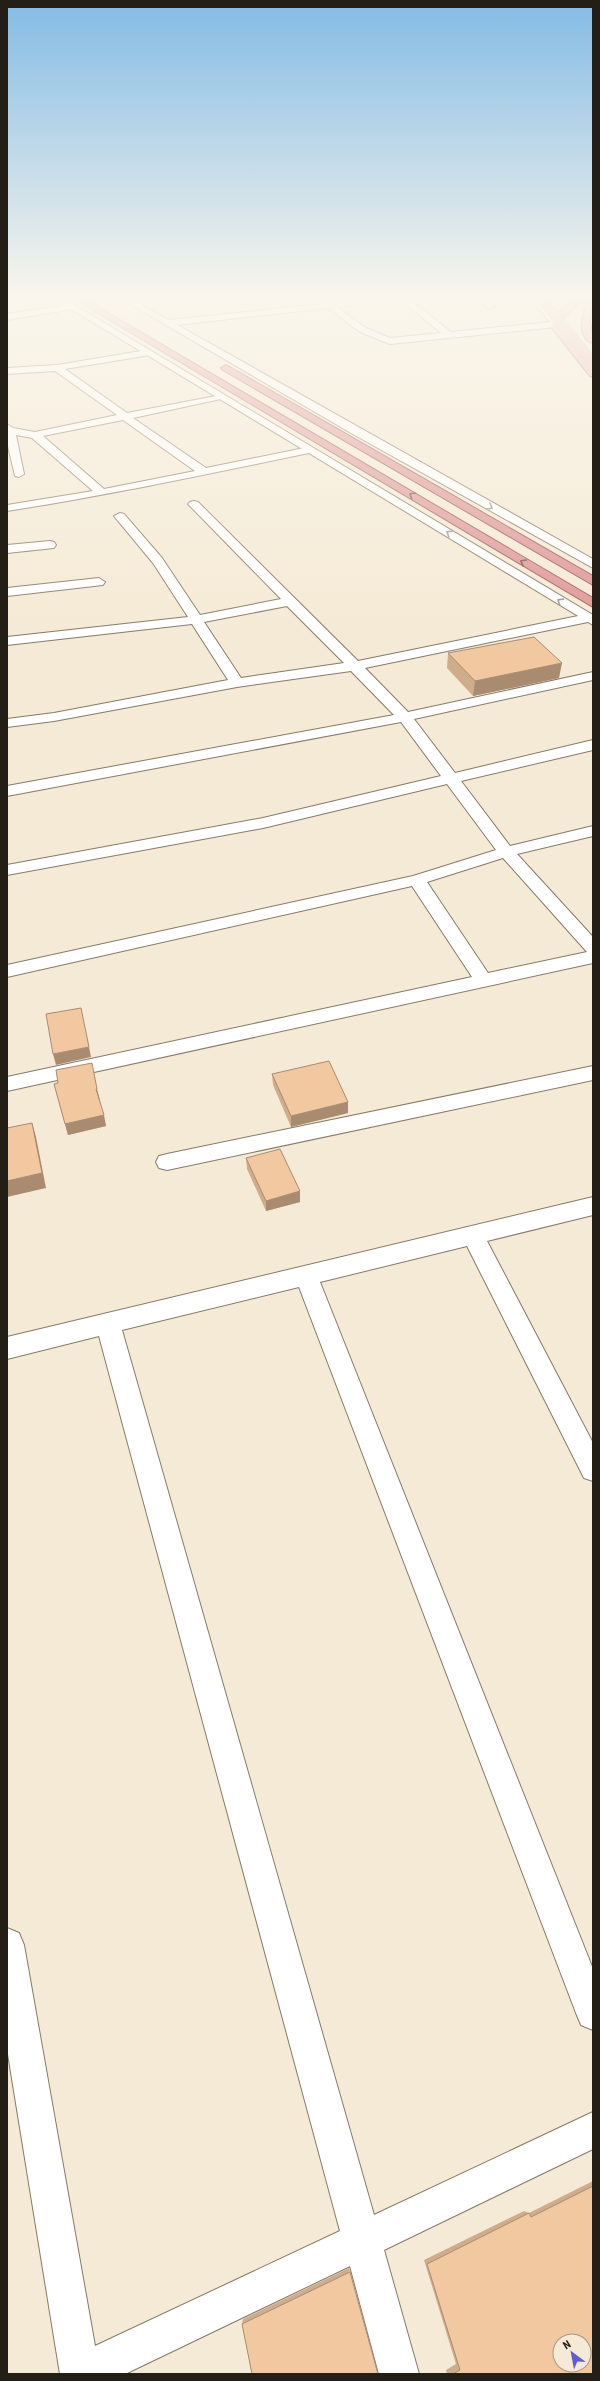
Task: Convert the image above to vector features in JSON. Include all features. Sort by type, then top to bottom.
[{"type":"highway","points":[[262,411],[593,603]]},
{"type":"highway","points":[[301,411],[593,581]]},
{"type":"street","points":[[116,411],[205,473]]},
{"type":"street","points":[[19,474],[8,429],[35,435],[152,411]]},
{"type":"street","points":[[242,411],[407,507],[591,620]]},
{"type":"street","points":[[321,411],[593,564]]},
{"type":"street","points":[[35,435],[102,493]]},
{"type":"street","points":[[7,508],[102,493],[205,473],[309,450]]},
{"type":"street","points":[[194,504],[405,717],[506,852],[593,948]]},
{"type":"street","points":[[120,516],[158,561],[237,683]]},
{"type":"street","points":[[7,549],[50,545]]},
{"type":"street","points":[[7,592],[99,582]]},
{"type":"street","points":[[7,641],[196,620],[291,601]]},
{"type":"street","points":[[7,723],[54,717],[237,683],[356,666],[591,620]]},
{"type":"street","points":[[7,791],[405,717],[593,676]]},
{"type":"street","points":[[7,870],[262,823],[593,745]]},
{"type":"street","points":[[7,970],[417,880],[506,852],[593,831]]},
{"type":"street","points":[[417,880],[483,980]]},
{"type":"street","points":[[7,1084],[593,957]]},
{"type":"street","points":[[167,1162],[593,1073]]},
{"type":"street","points":[[7,1348],[593,1206]]},
{"type":"street","points":[[473,1235],[593,1469]]},
{"type":"street","points":[[306,1276],[593,2013]]},
{"type":"street","points":[[108,1324],[399,2374]]},
{"type":"street","points":[[7,1944],[80,2374],[593,2130]]},
{"type":"building","points":[[534,637],[562,663],[475,681],[448,653]]},
{"type":"building","points":[[81,1008],[89,1047],[53,1054],[46,1014]]},
{"type":"building","points":[[329,1061],[348,1102],[291,1116],[272,1074]]},
{"type":"building","points":[[92,1063],[96,1089],[104,1115],[65,1124],[54,1084],[58,1083],[56,1070]]},
{"type":"building","points":[[32,1123],[42,1173],[7,1181],[7,1128]]},
{"type":"building","points":[[280,1149],[300,1191],[266,1201],[246,1158]]},
{"type":"building","points":[[593,2186],[593,2374],[453,2374],[460,2370],[427,2264],[529,2213],[531,2217]]},
{"type":"building","points":[[350,2272],[378,2374],[252,2374],[242,2324]]}]
